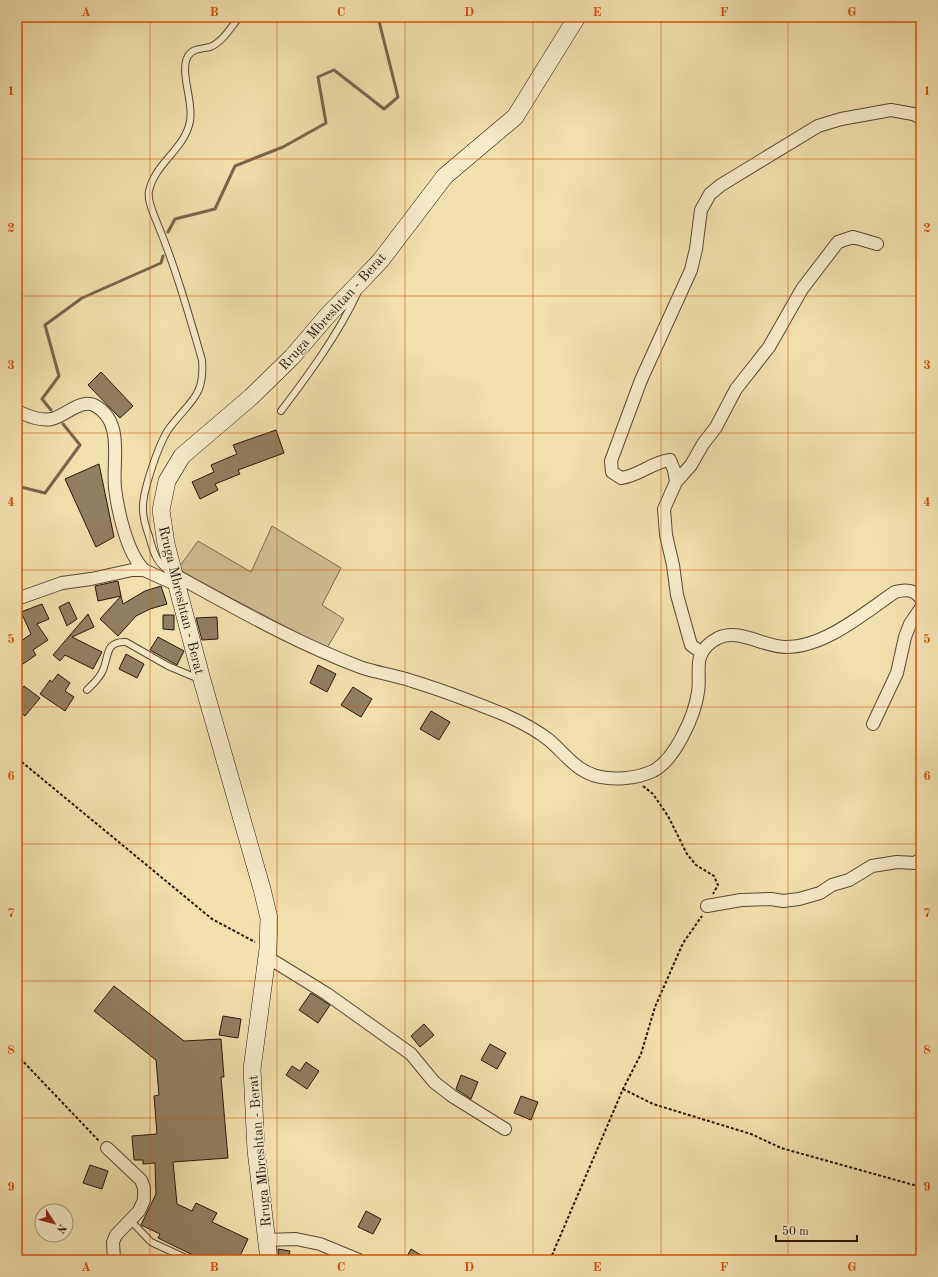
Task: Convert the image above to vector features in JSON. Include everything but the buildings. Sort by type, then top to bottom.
[{"type":"street","name":"Rruga Mbreshtan - Berat","points":[[269,1260],[256,1150],[252,1069],[267,953],[269,918],[202,680],[166,544],[161,510],[168,481],[182,456],[251,397],[292,357],[328,315],[364,278],[445,176],[514,116],[577,17]]},
{"type":"street","points":[[676,482],[674,470],[670,460],[659,461],[632,477],[621,478],[612,472],[611,461],[641,380],[691,270],[701,210],[710,194],[744,170],[758,163],[802,134],[818,126],[841,119],[891,110],[913,114],[921,118]]},
{"type":"street","points":[[702,653],[691,645],[677,595],[673,565],[666,535],[664,509],[676,482],[691,465],[703,444],[716,427],[736,389],[769,347],[802,289],[838,242],[853,237],[877,244]]},
{"type":"street","points":[[17,412],[41,420],[63,415],[85,403],[92,404],[101,409],[114,432],[116,446],[115,488],[126,535],[136,562],[144,570]]},
{"type":"street","points":[[17,599],[62,583],[91,580],[132,570],[144,570],[176,580],[321,651],[363,668],[432,687],[531,727],[548,740],[576,767],[594,775],[616,779],[632,778],[654,770],[667,760],[678,743],[693,712],[698,693],[700,658],[702,653],[706,646],[718,638],[729,635],[744,636],[768,645],[786,647],[807,645],[845,626],[895,592],[903,589],[911,590],[921,599]]},
{"type":"street","points":[[873,724],[898,674],[905,637],[910,624],[921,608]]},
{"type":"street","points":[[707,906],[741,900],[771,899],[783,901],[799,898],[820,893],[832,885],[849,880],[872,866],[897,862],[915,862],[921,859]]},
{"type":"street","points":[[267,953],[411,1054],[434,1082],[452,1096],[504,1129]]},
{"type":"street","points":[[107,1148],[141,1180],[144,1188],[144,1200],[139,1211],[116,1235],[113,1242],[114,1260]]},
{"type":"street","points":[[266,1240],[296,1239],[320,1244],[359,1260]]},
{"type":"lane","points":[[176,580],[158,562],[153,551],[143,509],[144,496],[164,437],[171,426],[196,396],[201,385],[203,373],[202,360],[174,265],[153,214],[148,192],[155,174],[185,137],[188,130],[191,114],[186,71],[188,56],[193,51],[217,42],[239,17]]},
{"type":"lane","points":[[281,411],[312,370],[349,311],[364,278]]},
{"type":"lane","points":[[87,690],[97,680],[103,670],[108,652],[112,646],[119,642],[126,642],[168,666],[202,680]]},
{"type":"lane","points":[[130,1220],[151,1242],[190,1260]]},
{"type":"path","points":[[17,760],[23,763],[212,919],[267,953]]},
{"type":"path","points":[[550,1260],[623,1089],[641,1054],[655,1007],[683,943],[707,906],[718,885],[714,876],[696,865],[687,854],[668,816],[653,794],[632,778]]},
{"type":"path","points":[[17,1055],[107,1148]]},
{"type":"path","points":[[623,1089],[653,1104],[751,1134],[781,1148],[921,1187]]},
{"type":"shaded area","points":[[272,526],[341,568],[322,605],[344,619],[327,648],[177,570],[198,541],[251,572]]},
{"type":"waterway","points":[[168,232],[175,219],[215,209],[235,166],[283,147],[326,123],[318,77],[334,70],[384,109],[398,97],[378,17]]},
{"type":"waterway","points":[[51,410],[42,399],[59,376],[45,325],[82,298],[161,263],[163,256]]},
{"type":"waterway","points":[[17,486],[45,493],[80,445],[63,424]]}]
